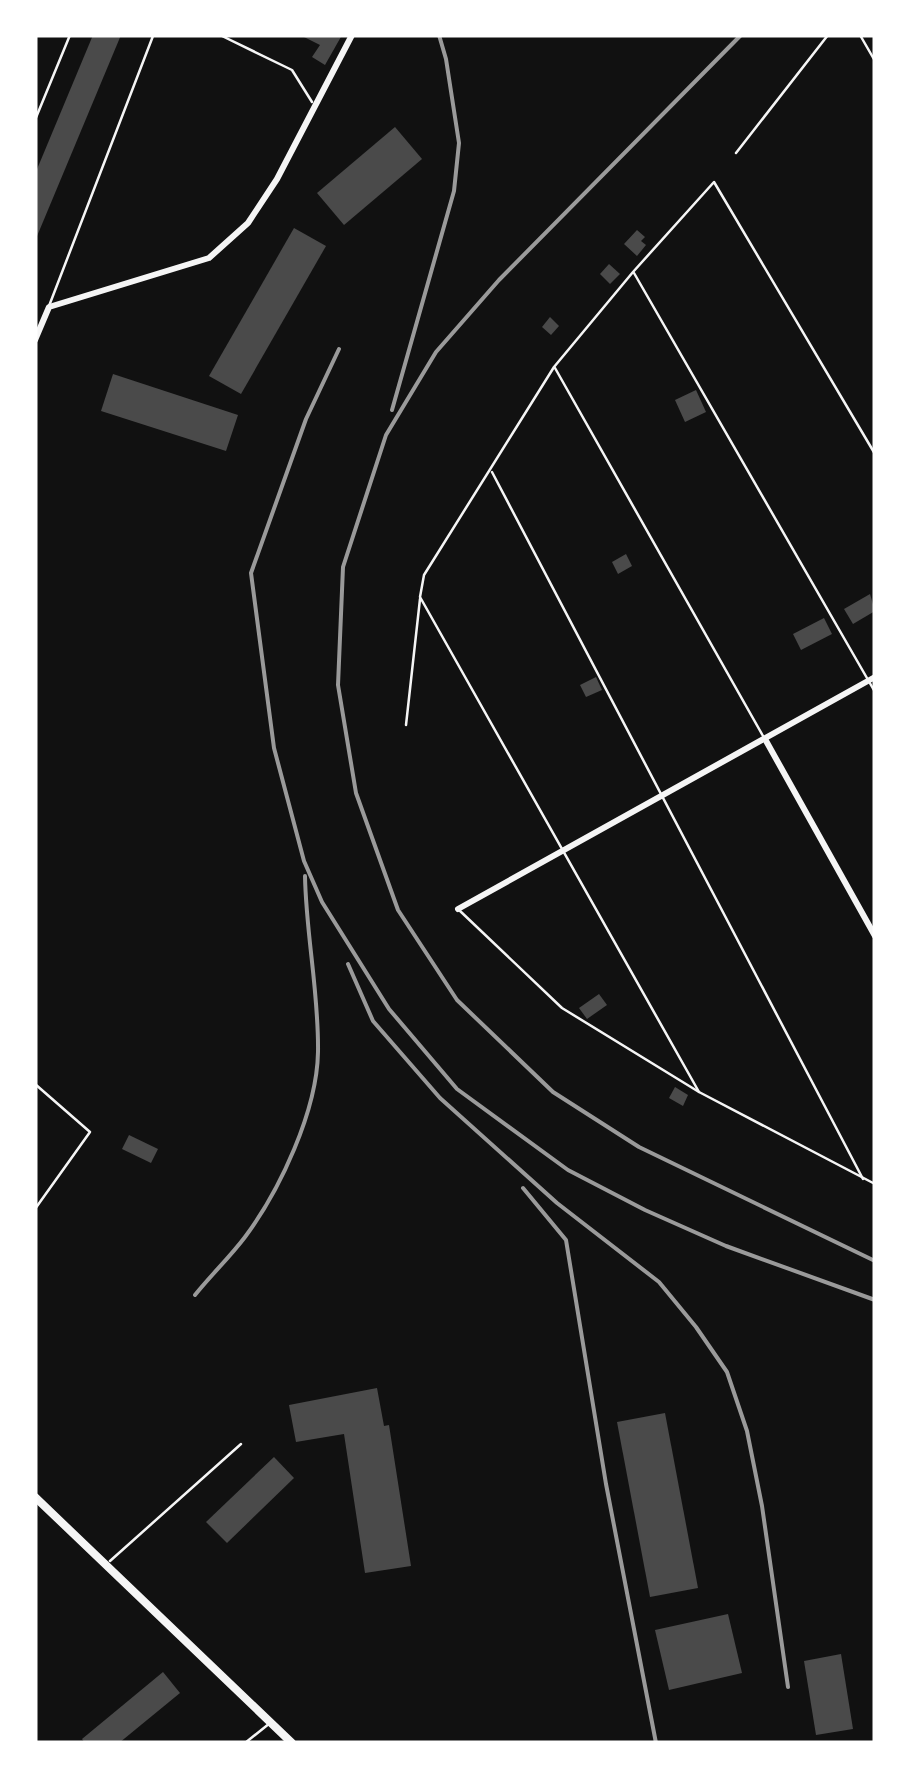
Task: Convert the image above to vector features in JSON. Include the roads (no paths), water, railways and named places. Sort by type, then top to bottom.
[{"type":"street","points":[[35,340],[49,307],[209,258],[248,223],[277,179],[352,35]]},
{"type":"street","points":[[458,909],[872,678]]},
{"type":"street","points":[[765,739],[875,936]]},
{"type":"street","points":[[35,1497],[292,1743]]},
{"type":"lane","points":[[35,120],[70,35]]},
{"type":"lane","points":[[49,307],[154,35]]},
{"type":"lane","points":[[220,35],[292,70],[316,108]]},
{"type":"lane","points":[[736,153],[828,35]]},
{"type":"lane","points":[[860,35],[875,61]]},
{"type":"lane","points":[[406,725],[424,575],[492,472],[500,449],[554,367],[714,182],[875,454]]},
{"type":"lane","points":[[633,272],[872,678],[875,692]]},
{"type":"lane","points":[[554,367],[765,739]]},
{"type":"lane","points":[[492,472],[864,1179]]},
{"type":"lane","points":[[420,597],[699,1092]]},
{"type":"lane","points":[[458,909],[562,1008],[699,1092],[875,1184]]},
{"type":"lane","points":[[35,1084],[90,1132],[35,1209]]},
{"type":"lane","points":[[105,1566],[241,1444]]},
{"type":"lane","points":[[246,1743],[271,1722]]},
{"type":"railway","points":[[392,410],[454,191],[459,143],[439,35]]},
{"type":"railway","points":[[741,35],[499,280],[436,352],[386,435],[343,567],[338,685],[356,793],[398,910],[457,1000],[553,1092],[639,1147],[875,1261]]},
{"type":"railway","points":[[339,349],[306,419],[251,573],[274,748],[304,861],[322,902],[389,1009],[457,1089],[568,1170],[726,1246],[875,1300]]},
{"type":"railway","points":[[195,1295],[245,1237],[271,1197],[294,1149],[311,1099],[318,1030],[305,876]]},
{"type":"railway","points":[[348,964],[373,1021],[440,1098],[557,1203],[659,1282],[727,1372],[747,1431],[762,1506],[788,1687]]},
{"type":"railway","points":[[523,1188],[566,1240],[606,1484],[656,1743]]}]
